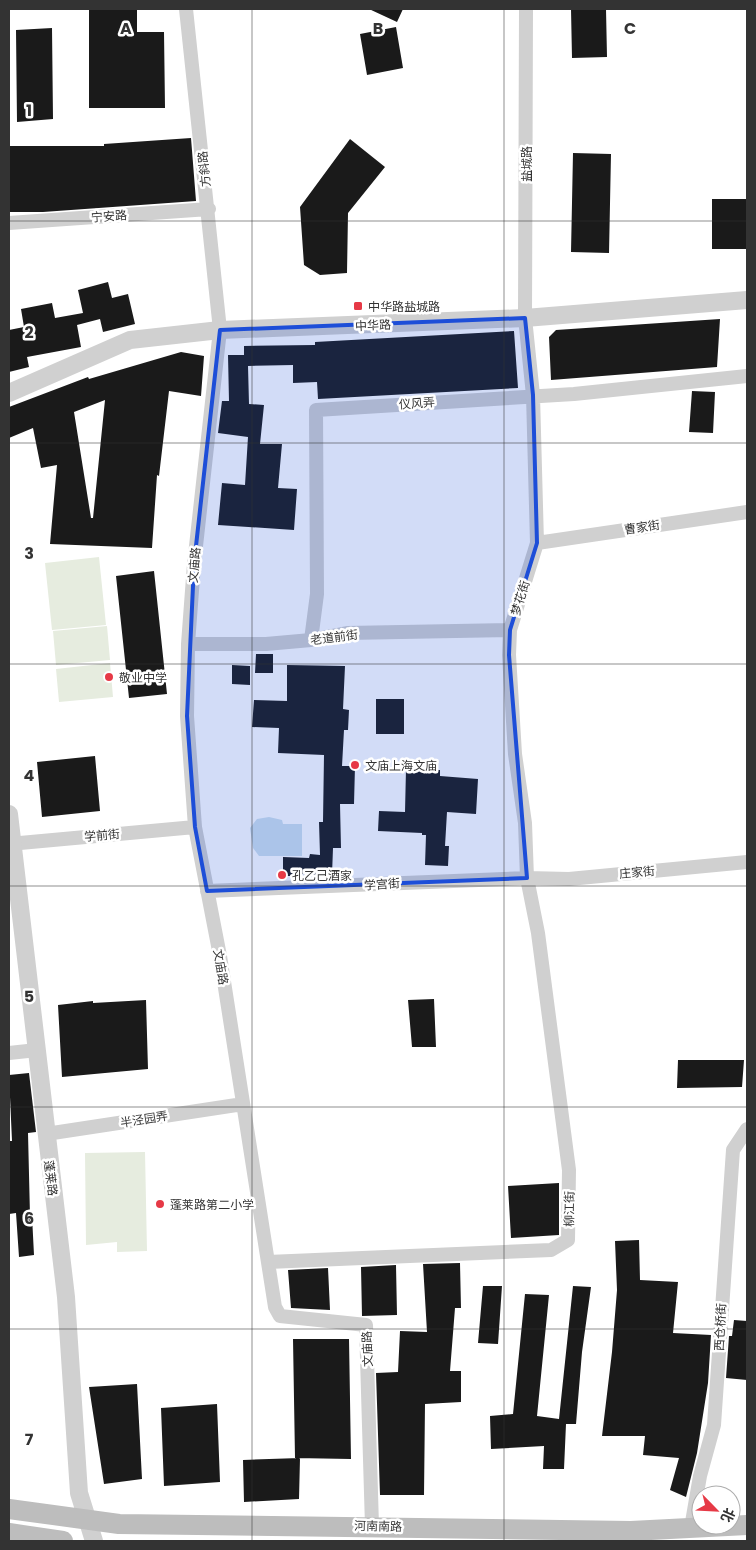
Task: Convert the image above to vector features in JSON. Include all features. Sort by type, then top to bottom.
[{"type":"main road","name":"河南南路","points":[[9,1510],[119,1524],[631,1531],[691,1528]]},
{"type":"main road","points":[[9,1533],[32,1539],[63,1541]]},
{"type":"street","name":"方斜路","points":[[186,9],[209,209],[220,330]]},
{"type":"street","name":"盐城路","points":[[526,9],[526,318]]},
{"type":"street","name":"宁安路","points":[[9,223],[209,209]]},
{"type":"street","name":"中华路","points":[[9,393],[130,340],[220,330],[526,318],[747,300]]},
{"type":"street","name":"梦花街","points":[[526,318],[533,395],[537,542],[510,630],[509,655],[515,754],[525,823],[527,878]]},
{"type":"street","name":"文庙路","points":[[220,330],[188,644],[187,716],[195,827],[220,956],[275,1307],[280,1316],[366,1325],[372,1526]]},
{"type":"street","name":"仪风弄","points":[[311,640],[316,594],[316,410],[533,395],[574,394],[747,376]]},
{"type":"street","name":"曹家街","points":[[537,542],[747,512]]},
{"type":"street","name":"老道前街","points":[[188,644],[266,644],[311,640],[347,633],[510,630]]},
{"type":"street","name":"蓬莱路","points":[[9,814],[10,844],[66,1297],[79,1493],[94,1541]]},
{"type":"street","name":"学前街","points":[[10,844],[195,827]]},
{"type":"street","name":"庄家街","points":[[527,878],[568,879],[747,862]]},
{"type":"street","name":"学宫街","points":[[207,891],[527,878]]},
{"type":"street","name":"柳江街","points":[[268,1262],[551,1250],[568,1240],[569,1170],[538,933],[527,878]]},
{"type":"street","points":[[9,1053],[36,1050]]},
{"type":"street","name":"半泾园弄","points":[[46,1134],[243,1104]]},
{"type":"street","name":"西仓桥街","points":[[698,1485],[714,1425],[733,1150],[747,1129]]},
{"type":"highlighted area","points":[[525,318],[533,395],[537,543],[510,630],[509,655],[527,878],[207,891],[195,827],[187,716],[194,564],[220,330]]},
{"type":"shaded area","points":[[99,557],[106,625],[52,630],[45,563]]},
{"type":"shaded area","points":[[107,626],[110,660],[56,665],[53,631]]},
{"type":"shaded area","points":[[110,663],[113,697],[59,702],[56,669]]},
{"type":"shaded area","points":[[145,1152],[147,1251],[117,1252],[117,1242],[86,1245],[85,1153]]},
{"type":"water","points":[[269,817],[282,820],[283,824],[302,824],[302,856],[259,856],[253,848],[250,828],[257,819]]},
{"type":"building","points":[[89,9],[137,9],[137,32],[164,32],[165,108],[89,108]]},
{"type":"building","points":[[369,9],[403,9],[397,22]]},
{"type":"building","points":[[571,9],[606,9],[607,57],[572,58]]},
{"type":"building","points":[[396,27],[403,68],[367,75],[360,34]]},
{"type":"building","points":[[52,28],[53,119],[17,122],[16,30]]},
{"type":"building","points":[[191,138],[196,201],[43,212],[9,212],[9,146],[104,146],[104,144]]},
{"type":"building","points":[[350,139],[385,167],[348,213],[347,273],[320,275],[304,265],[300,207]]},
{"type":"building","points":[[573,153],[611,154],[609,253],[571,252]]},
{"type":"building","points":[[712,199],[747,199],[747,249],[712,249]]},
{"type":"building","points":[[108,282],[112,298],[128,294],[135,324],[103,332],[100,319],[77,325],[81,347],[27,357],[29,367],[9,372],[9,330],[24,327],[21,309],[52,303],[55,318],[83,313],[78,290]]},
{"type":"building","points":[[720,319],[717,367],[551,380],[549,337],[556,330]]},
{"type":"building","points":[[514,331],[518,388],[318,399],[317,382],[293,383],[293,365],[248,366],[249,404],[264,405],[260,444],[282,444],[278,488],[297,489],[294,530],[218,525],[222,483],[245,485],[248,437],[218,433],[222,401],[229,401],[228,355],[244,355],[244,346],[315,345],[315,342]]},
{"type":"building","points":[[181,352],[204,356],[201,396],[169,391],[159,476],[157,475],[152,548],[50,544],[57,465],[41,468],[33,428],[9,438],[9,407],[88,377],[89,379]],"holes":[[[105,400],[93,518],[91,518],[74,412]]]},
{"type":"building","points":[[692,391],[715,392],[713,433],[689,432]]},
{"type":"building","points":[[154,571],[167,694],[129,698],[116,576]]},
{"type":"building","points":[[256,654],[273,654],[273,673],[255,673]]},
{"type":"building","points":[[232,665],[250,666],[250,685],[232,684]]},
{"type":"building","points":[[287,665],[345,666],[343,709],[349,710],[348,730],[344,730],[342,766],[355,766],[354,804],[340,804],[341,848],[333,848],[332,875],[300,874],[300,876],[283,876],[283,857],[309,858],[310,854],[320,855],[319,822],[323,822],[324,755],[278,753],[279,728],[252,727],[254,700],[287,701]]},
{"type":"building","points":[[376,699],[404,699],[404,734],[376,734]]},
{"type":"building","points":[[95,756],[100,811],[42,817],[37,762]]},
{"type":"building","points":[[406,769],[440,770],[440,776],[478,779],[476,814],[447,812],[445,846],[449,846],[448,866],[425,865],[426,835],[422,835],[422,833],[378,831],[379,811],[405,812]]},
{"type":"building","points":[[434,999],[436,1047],[412,1047],[408,1000]]},
{"type":"building","points":[[146,1000],[148,1069],[62,1077],[58,1005],[93,1001],[93,1003]]},
{"type":"building","points":[[678,1060],[744,1060],[742,1087],[677,1088]]},
{"type":"building","points":[[29,1073],[36,1132],[28,1133],[30,1216],[32,1216],[34,1255],[19,1257],[16,1213],[9,1214],[9,1141],[12,1141],[9,1075]]},
{"type":"building","points":[[559,1183],[559,1235],[511,1238],[508,1186]]},
{"type":"building","points":[[639,1240],[640,1280],[678,1282],[673,1333],[711,1335],[708,1383],[697,1453],[686,1497],[670,1490],[679,1458],[643,1455],[645,1436],[602,1436],[617,1290],[615,1241]]},
{"type":"building","points":[[460,1263],[461,1308],[455,1308],[450,1371],[461,1371],[461,1402],[425,1404],[424,1495],[380,1495],[376,1373],[398,1372],[400,1331],[427,1332],[423,1264]]},
{"type":"building","points":[[396,1265],[397,1315],[362,1316],[361,1267]]},
{"type":"building","points":[[328,1268],[330,1310],[291,1308],[288,1270]]},
{"type":"building","points":[[483,1286],[502,1286],[498,1344],[478,1343]]},
{"type":"building","points":[[573,1286],[591,1287],[582,1352],[576,1424],[566,1424],[564,1469],[543,1469],[544,1446],[491,1449],[490,1416],[513,1414],[525,1294],[549,1295],[537,1416],[559,1419]]},
{"type":"building","points":[[734,1320],[747,1321],[747,1380],[726,1378],[729,1336],[732,1336]]},
{"type":"building","points":[[293,1339],[349,1339],[351,1459],[295,1458]]},
{"type":"building","points":[[137,1384],[142,1479],[104,1484],[89,1387]]},
{"type":"building","points":[[217,1404],[220,1482],[164,1486],[161,1408]]},
{"type":"building","points":[[300,1458],[299,1499],[244,1502],[243,1460]]},
{"type":"place","name":"中华路盐城路","points":[[358,306]]},
{"type":"place","name":"敬业中学","points":[[109,677]]},
{"type":"place","name":"文庙上海文庙","points":[[355,765]]},
{"type":"place","name":"孔乙己酒家","points":[[282,875]]},
{"type":"place","name":"蓬莱路第二小学","points":[[160,1204]]}]
